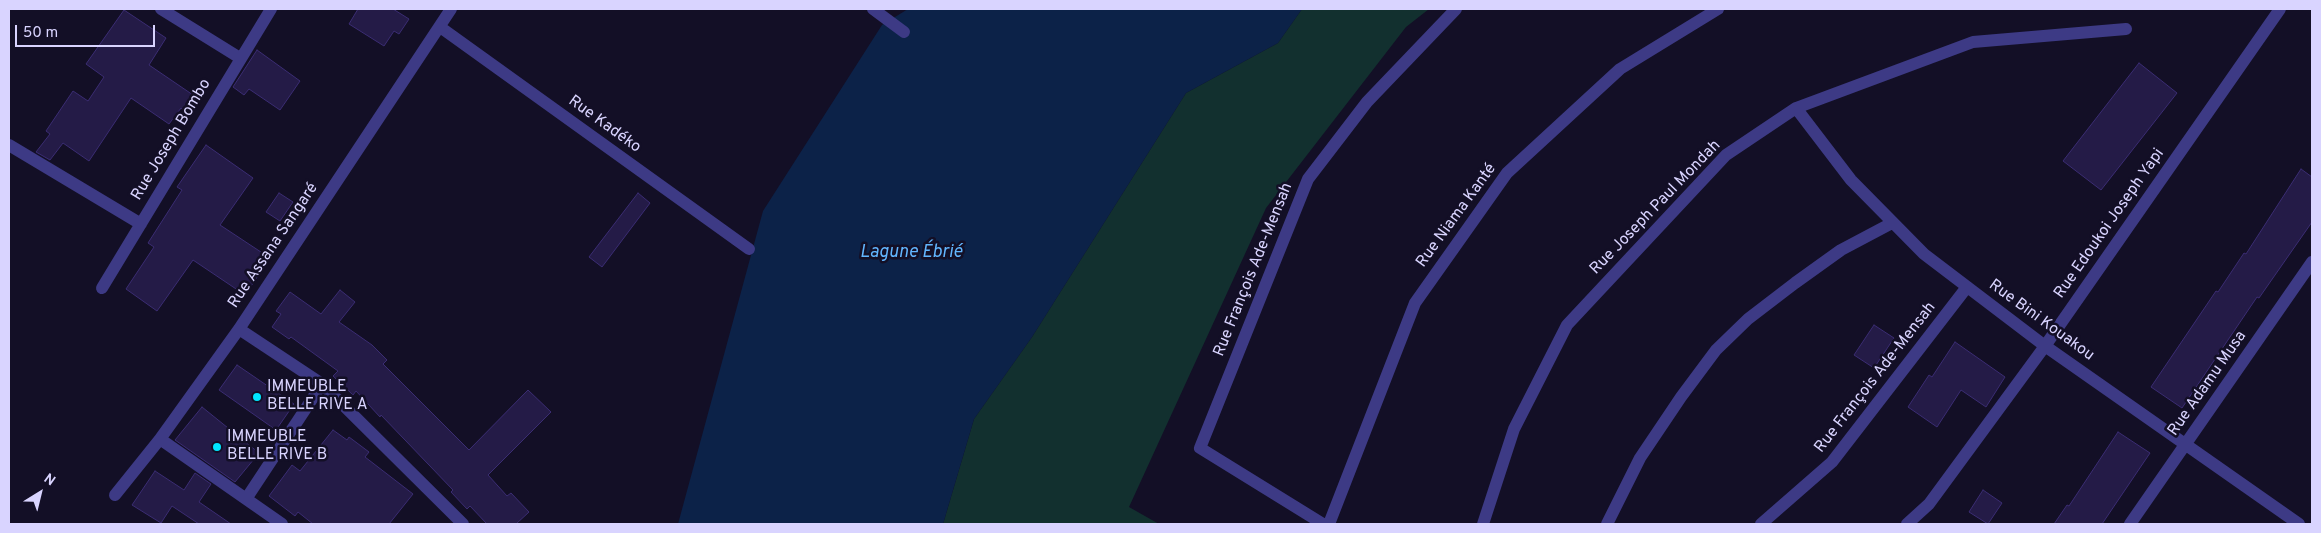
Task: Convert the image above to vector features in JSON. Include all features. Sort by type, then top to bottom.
[{"type":"street","points":[[161,9],[240,58]]},
{"type":"street","name":"Rue Joseph Bombo","points":[[102,288],[240,58],[272,9]]},
{"type":"street","name":"Rue Assana Sangaré","points":[[115,495],[160,439],[239,329],[451,9]]},
{"type":"street","points":[[873,9],[904,32]]},
{"type":"street","name":"Rue François Ade-Mensah","points":[[1323,524],[1200,448],[1308,179],[1367,102],[1456,9]]},
{"type":"street","name":"Rue Niama Kanté","points":[[1329,524],[1415,303],[1507,173],[1620,69],[1718,9]]},
{"type":"street","name":"Rue Edoukoi Joseph Yapi","points":[[1907,524],[1929,504],[2045,346],[2280,9]]},
{"type":"street","name":"Rue Kadéko","points":[[440,27],[749,250]]},
{"type":"street","name":"Rue Joseph Paul Mondah","points":[[1483,524],[1514,429],[1567,325],[1726,155],[1796,108],[1973,42],[2126,29]]},
{"type":"street","name":"Rue Bini Kouakou","points":[[1796,108],[1851,180],[1924,254],[2045,346],[2299,524]]},
{"type":"street","points":[[9,146],[141,224]]},
{"type":"street","points":[[1607,524],[1640,458],[1681,396],[1716,350],[1748,319],[1794,283],[1841,250],[1892,223]]},
{"type":"street","name":"Rue Adamu Musa","points":[[2130,524],[2312,262]]},
{"type":"street","name":"Rue François Ade-Mensah","points":[[1761,524],[1832,462],[1967,287]]},
{"type":"street","points":[[239,329],[322,384],[463,524]]},
{"type":"street","points":[[246,499],[322,384]]},
{"type":"street","points":[[160,439],[282,524]]},
{"type":"green space","points":[[1302,9],[1429,9],[1406,27],[1266,208],[1129,507],[1159,524],[943,524],[974,419],[1032,337],[1186,93],[1278,43]]},
{"type":"water","name":"Lagune Ébrié","points":[[908,9],[1302,9],[1278,43],[1186,93],[1032,337],[974,419],[943,524],[678,524],[763,211],[882,25]]},
{"type":"building","points":[[358,9],[393,9],[409,19],[399,34],[394,31],[384,46],[349,24]]},
{"type":"building","points":[[124,10],[166,38],[149,65],[196,97],[186,112],[181,108],[169,124],[131,98],[89,161],[63,143],[50,160],[36,152],[50,134],[46,131],[73,91],[88,101],[104,77],[86,64]]},
{"type":"building","points":[[257,50],[300,81],[280,110],[249,89],[244,95],[233,87]]},
{"type":"building","points":[[2139,63],[2177,93],[2101,190],[2063,161]]},
{"type":"building","points":[[206,145],[253,178],[220,225],[270,258],[245,295],[193,260],[157,311],[126,289],[154,247],[148,243],[182,190],[177,187]]},
{"type":"building","points":[[2301,169],[2312,177],[2312,222],[2259,298],[2257,297],[2182,408],[2151,387],[2216,291],[2218,292],[2244,253],[2246,254]]},
{"type":"building","points":[[279,193],[293,202],[280,221],[266,212]]},
{"type":"building","points":[[638,193],[650,203],[602,267],[589,257]]},
{"type":"building","points":[[340,290],[355,302],[339,322],[372,345],[387,360],[383,364],[469,450],[528,390],[551,412],[488,475],[507,496],[511,493],[529,512],[516,524],[487,524],[470,506],[467,509],[451,492],[453,490],[381,415],[380,417],[356,391],[353,395],[333,376],[338,371],[291,337],[289,339],[272,327],[281,314],[276,311],[290,292],[321,314]]},
{"type":"building","points":[[1874,325],[1894,338],[1874,368],[1854,355]]},
{"type":"building","points":[[1955,342],[2005,377],[1986,407],[1961,390],[1937,427],[1908,407],[1929,375],[1932,377]]},
{"type":"building","name":"IMMEUBLE BELLE RIVE A","points":[[237,365],[294,404],[276,430],[219,390]]},
{"type":"building","name":"IMMEUBLE BELLE RIVE B","points":[[202,407],[259,453],[235,482],[175,440]]},
{"type":"building","points":[[333,430],[347,440],[349,437],[369,452],[365,457],[413,494],[389,524],[313,524],[298,512],[295,516],[269,496],[292,465],[300,471]]},
{"type":"building","points":[[2118,432],[2150,453],[2102,524],[2054,524],[2067,505],[2069,506]]},
{"type":"building","points":[[155,471],[184,490],[195,473],[211,484],[199,502],[231,524],[199,524],[172,506],[161,523],[132,505]]},
{"type":"building","points":[[1983,490],[2002,503],[1988,524],[1969,512]]},
{"type":"place","name":"IMMEUBLE BELLE RIVE A","points":[[257,397]]},
{"type":"place","name":"IMMEUBLE BELLE RIVE B","points":[[217,447]]}]
